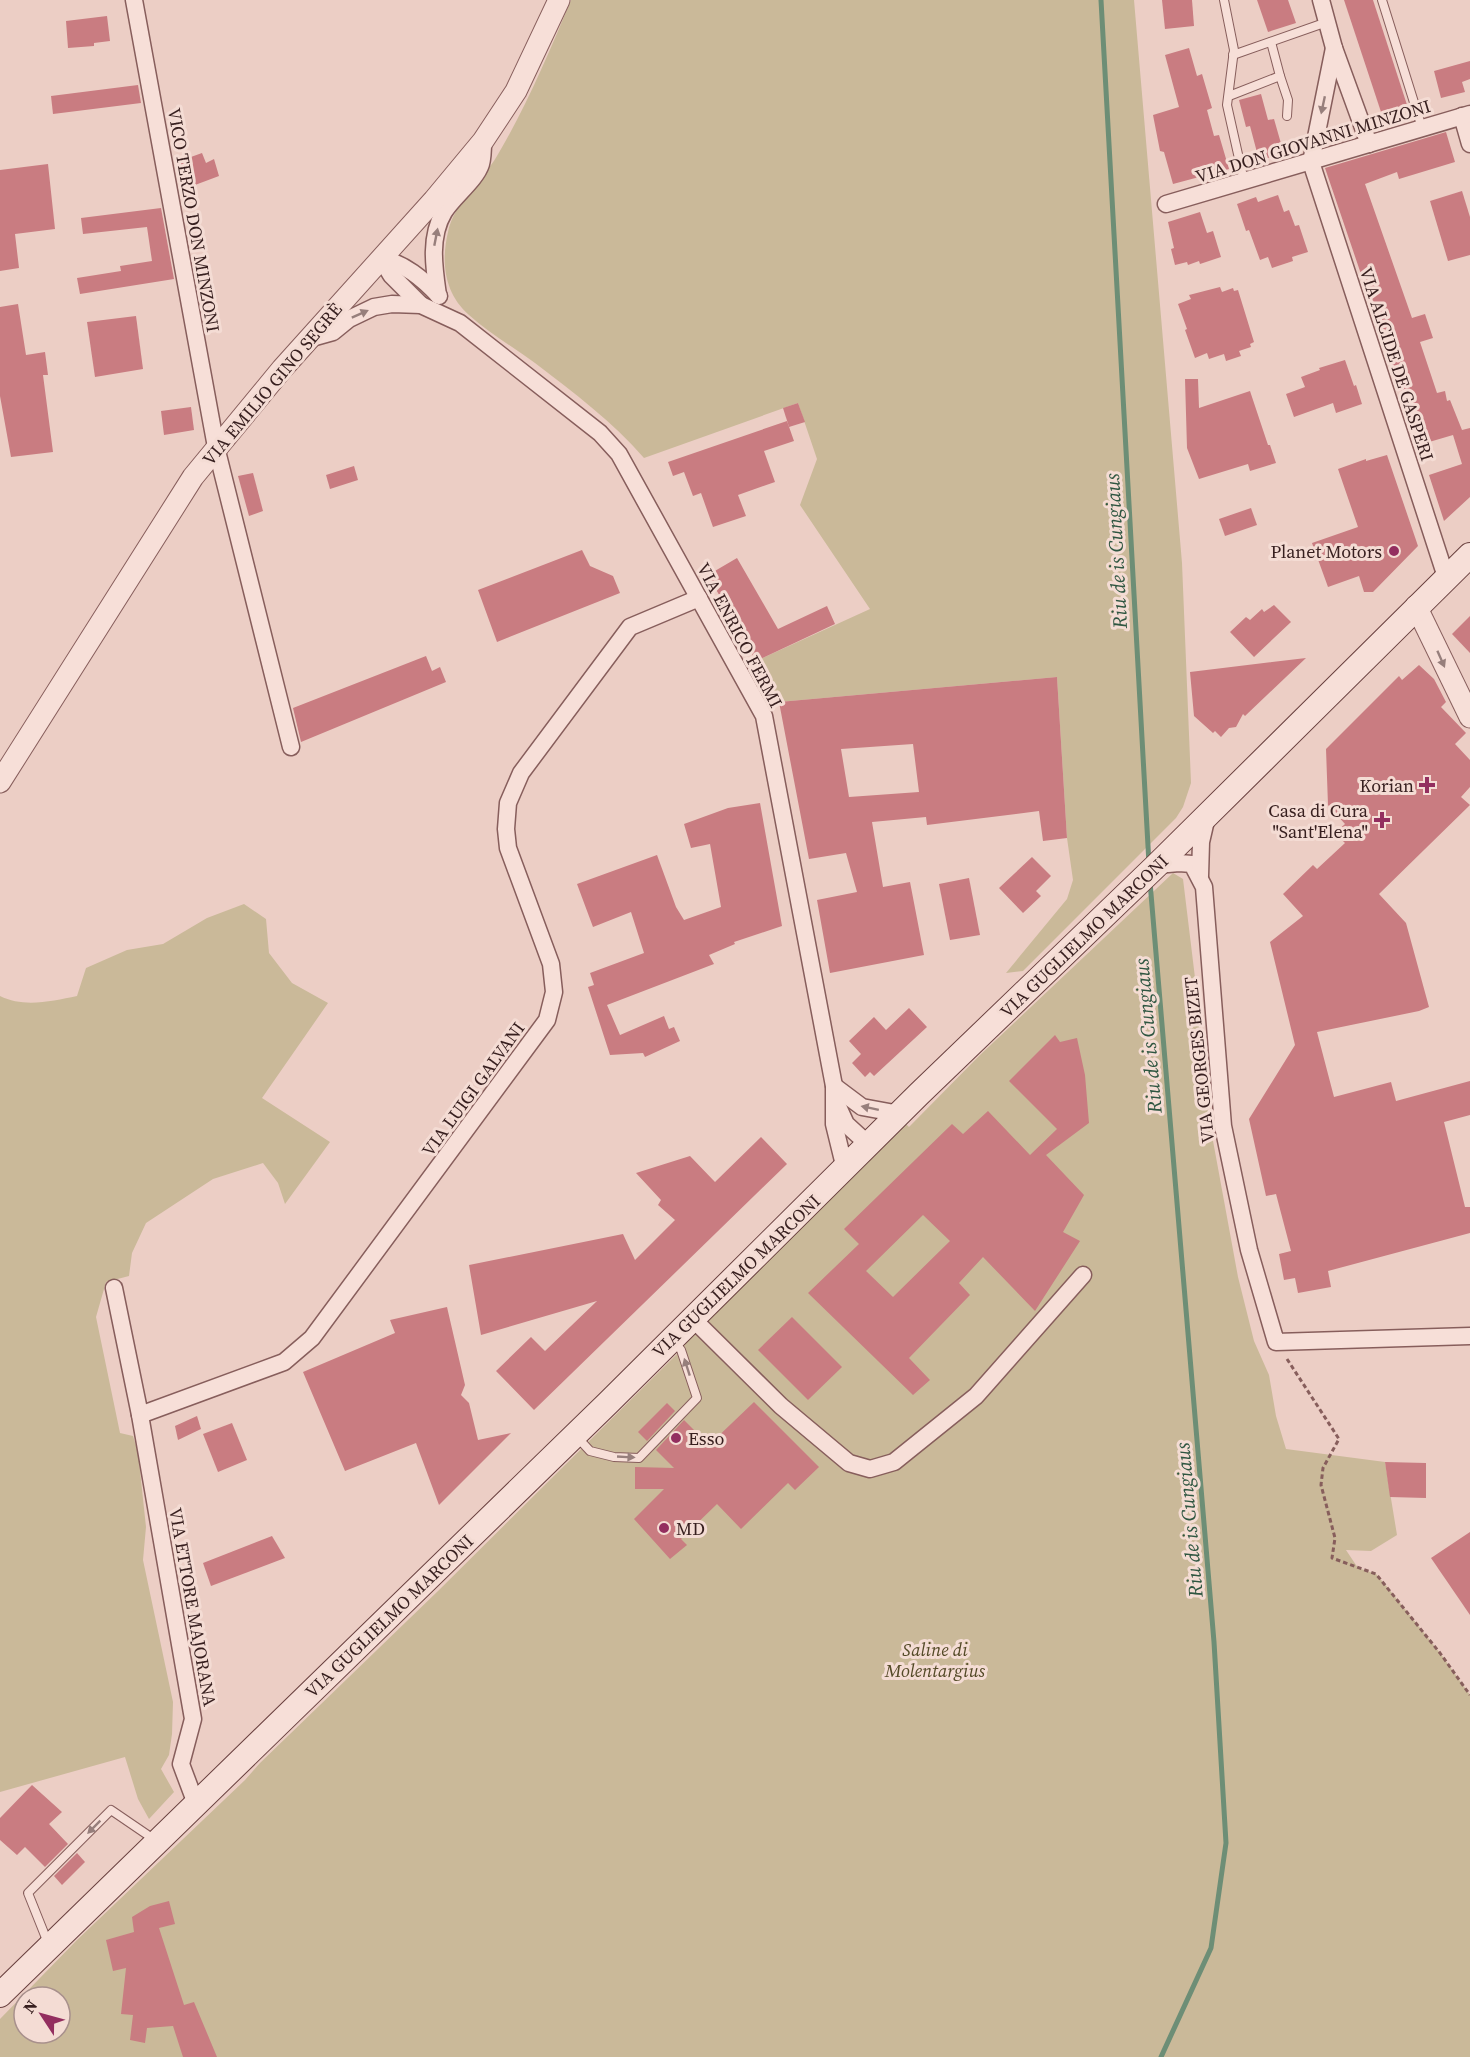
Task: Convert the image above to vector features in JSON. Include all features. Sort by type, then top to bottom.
[{"type":"main road","name":"VIA GUGLIELMO MARCONI","points":[[0,1995],[575,1435],[900,1114],[1045,974],[1168,864],[1201,822],[1416,606],[1470,555]]},
{"type":"street","name":"VICO TERZO DON MINZONI","points":[[134,0],[216,447],[291,747]]},
{"type":"street","name":"VIA EMILIO GINO SEGRÈ","points":[[0,782],[193,477],[308,339],[434,200],[483,141],[516,91],[559,0]]},
{"type":"street","points":[[1321,0],[1335,48],[1369,144]]},
{"type":"street","points":[[1311,162],[1335,48]]},
{"type":"street","points":[[1466,115],[1470,144]]},
{"type":"street","name":"VIA DON GIOVANNI MINZONI","points":[[1167,204],[1466,115]]},
{"type":"street","points":[[438,295],[434,260],[434,244],[438,227],[443,213],[481,165],[483,141]]},
{"type":"street","name":"VIA ALCIDE DE GASPERI","points":[[1311,162],[1446,578]]},
{"type":"street","points":[[381,258],[398,262],[407,268],[438,295],[460,323]]},
{"type":"street","points":[[381,258],[390,275],[421,304],[460,323]]},
{"type":"street","points":[[308,339],[333,332],[349,319],[374,307],[392,304],[421,304]]},
{"type":"street","name":"VIA ENRICO FERMI","points":[[460,323],[592,426],[619,454],[764,716],[834,1092],[834,1124],[845,1169]]},
{"type":"street","name":"VIA LUIGI GALVANI","points":[[140,1415],[284,1362],[312,1338],[530,1045],[547,1020],[554,992],[551,964],[508,848],[506,829],[508,803],[521,773],[630,627],[699,598]]},
{"type":"street","points":[[1416,606],[1464,688],[1470,717]]},
{"type":"street","name":"VIA GEORGES BIZET","points":[[1201,822],[1200,877],[1204,887],[1223,1126],[1249,1251],[1276,1342]]},
{"type":"street","points":[[1168,864],[1192,864],[1200,877]]},
{"type":"street","points":[[834,1092],[862,1107],[900,1114]]},
{"type":"street","points":[[834,1092],[846,1124],[869,1145]]},
{"type":"street","points":[[693,1319],[781,1406],[849,1464],[870,1469],[894,1462],[976,1396],[1083,1275]]},
{"type":"street","points":[[114,1288],[140,1415]]},
{"type":"street","points":[[1276,1342],[1470,1336]]},
{"type":"street","name":"VIA ETTORE MAJORANA","points":[[140,1415],[193,1719],[181,1764],[196,1804]]},
{"type":"lane","points":[[1224,0],[1233,55],[1227,105],[1244,182]]},
{"type":"lane","points":[[1382,0],[1422,129]]},
{"type":"lane","points":[[1233,55],[1327,22]]},
{"type":"lane","points":[[1270,42],[1288,100],[1287,116]]},
{"type":"lane","points":[[1229,96],[1280,76]]},
{"type":"lane","points":[[575,1435],[590,1451],[614,1457],[639,1458],[697,1398],[681,1350],[672,1339]]},
{"type":"lane","points":[[50,1947],[28,1893],[111,1810],[158,1841]]},
{"type":"path","points":[[1276,1342],[1339,1440],[1323,1468],[1321,1485],[1335,1538],[1332,1558],[1376,1574],[1440,1653],[1470,1695]]},
{"type":"green space","points":[[571,0],[1134,0],[1182,563],[1191,783],[1183,807],[1176,818],[1023,971],[1006,973],[1067,899],[1073,880],[1067,838],[1057,677],[779,702],[756,661],[870,609],[800,505],[817,459],[798,403],[644,458],[619,432],[578,396],[469,315],[454,297],[446,276],[445,266],[446,243],[451,221],[508,137],[537,80]]},
{"type":"green space","name":"Saline di Molentargius","points":[[1173,873],[1183,879],[1205,1060],[1209,1119],[1238,1277],[1254,1341],[1269,1375],[1276,1416],[1286,1449],[1385,1462],[1397,1535],[1371,1551],[1346,1550],[1358,1568],[1376,1574],[1388,1588],[1470,1695],[1470,2057],[0,2057],[0,2019],[12,2007],[12,2045],[72,2045],[72,1985],[33,1985],[438,1591],[681,1350],[699,1326],[905,1123],[909,1127],[980,1055]]},
{"type":"green space","points":[[244,904],[266,919],[269,953],[292,983],[328,1003],[262,1098],[330,1142],[285,1204],[278,1183],[263,1163],[213,1179],[146,1223],[132,1253],[129,1276],[106,1282],[96,1317],[120,1433],[133,1436],[138,1452],[146,1527],[143,1560],[173,1702],[169,1755],[161,1769],[174,1792],[149,1819],[138,1799],[125,1757],[0,1792],[0,996],[28,1003],[77,996],[86,968],[127,950],[163,944],[207,918]]},
{"type":"building","points":[[1162,0],[1192,0],[1194,26],[1165,29]]},
{"type":"building","points":[[1257,0],[1288,0],[1296,23],[1268,32]]},
{"type":"building","points":[[1344,0],[1373,0],[1408,108],[1382,115]]},
{"type":"building","points":[[107,16],[110,41],[94,43],[94,46],[68,48],[66,21]]},
{"type":"building","points":[[1189,48],[1197,76],[1202,74],[1212,108],[1207,110],[1214,136],[1219,135],[1229,169],[1173,184],[1164,152],[1160,151],[1153,115],[1179,107],[1165,55]]},
{"type":"building","points":[[1470,61],[1470,79],[1462,82],[1465,92],[1441,98],[1434,71]]},
{"type":"building","points":[[138,85],[141,103],[53,114],[51,96]]},
{"type":"building","points":[[1261,94],[1268,120],[1274,119],[1284,154],[1259,160],[1250,126],[1246,127],[1239,100]]},
{"type":"building","points":[[1446,132],[1455,162],[1399,179],[1397,172],[1365,184],[1412,318],[1425,314],[1433,338],[1420,342],[1437,393],[1445,391],[1447,401],[1450,400],[1462,430],[1470,428],[1470,497],[1444,521],[1429,475],[1462,464],[1453,435],[1419,445],[1325,168]]},
{"type":"building","points":[[202,153],[206,163],[214,159],[219,176],[187,188],[177,162]]},
{"type":"building","points":[[48,164],[55,229],[15,234],[19,268],[0,271],[0,170]]},
{"type":"building","points":[[1462,191],[1470,217],[1470,255],[1448,261],[1430,201]]},
{"type":"building","points":[[1278,195],[1284,212],[1289,210],[1295,226],[1299,225],[1308,252],[1292,257],[1293,261],[1272,268],[1268,257],[1260,260],[1249,230],[1246,231],[1237,204],[1256,197],[1258,202]]},
{"type":"building","points":[[161,208],[174,279],[80,294],[77,278],[121,271],[120,266],[152,261],[147,227],[83,234],[81,218]]},
{"type":"building","points":[[1200,212],[1207,233],[1213,231],[1221,257],[1200,264],[1199,261],[1188,265],[1187,262],[1175,265],[1168,222]]},
{"type":"building","points":[[1220,287],[1222,292],[1233,288],[1234,291],[1238,290],[1254,342],[1250,344],[1251,347],[1239,351],[1241,356],[1226,361],[1224,354],[1209,359],[1207,353],[1195,358],[1178,304],[1191,299],[1189,295]]},
{"type":"building","points":[[18,304],[26,355],[45,352],[48,375],[43,375],[53,452],[11,457],[0,396],[0,307]]},
{"type":"building","points":[[136,316],[143,369],[95,377],[87,322]]},
{"type":"building","points":[[1345,360],[1362,404],[1336,413],[1333,403],[1294,417],[1286,394],[1305,387],[1301,377],[1320,370],[1319,368]]},
{"type":"building","points":[[1185,379],[1198,379],[1199,408],[1250,391],[1276,463],[1250,471],[1248,464],[1199,479],[1187,448]]},
{"type":"building","points":[[798,403],[805,422],[789,427],[783,408]]},
{"type":"building","points":[[191,407],[194,430],[164,435],[161,411]]},
{"type":"building","points":[[787,421],[794,441],[764,451],[775,482],[738,495],[746,516],[713,527],[701,493],[693,496],[684,472],[673,476],[668,462]]},
{"type":"building","points":[[1387,455],[1418,546],[1373,592],[1364,592],[1359,576],[1328,587],[1312,543],[1358,527],[1338,469],[1366,459],[1366,461]]},
{"type":"building","points":[[354,466],[358,480],[330,489],[326,475]]},
{"type":"building","points":[[253,473],[263,511],[249,516],[238,476]]},
{"type":"building","points":[[1251,508],[1257,525],[1225,536],[1219,519]]},
{"type":"building","points":[[582,550],[590,566],[613,576],[620,593],[497,642],[478,590]]},
{"type":"building","points":[[737,558],[778,629],[827,606],[835,624],[756,661],[708,575]]},
{"type":"building","points":[[1274,605],[1291,622],[1254,657],[1230,632],[1246,617],[1250,620],[1262,609],[1264,612]]},
{"type":"building","points":[[1470,616],[1470,653],[1452,634]]},
{"type":"building","points":[[426,656],[432,671],[440,667],[446,682],[301,742],[293,708]]},
{"type":"building","points":[[1306,658],[1245,716],[1243,714],[1236,727],[1229,728],[1221,737],[1194,716],[1190,672]]},
{"type":"building","points":[[1419,665],[1434,679],[1446,702],[1441,707],[1466,733],[1455,744],[1470,760],[1470,787],[1461,797],[1470,805],[1379,894],[1406,923],[1429,1007],[1317,1032],[1334,1097],[1391,1082],[1396,1101],[1470,1081],[1470,1115],[1444,1122],[1465,1207],[1470,1207],[1470,1233],[1328,1271],[1331,1287],[1298,1293],[1295,1278],[1284,1280],[1279,1254],[1291,1251],[1276,1194],[1266,1196],[1249,1119],[1295,1045],[1270,942],[1303,916],[1283,894],[1313,865],[1317,869],[1345,843],[1335,833],[1345,824],[1328,805],[1326,749],[1399,676],[1402,680]]},
{"type":"building","points":[[1057,677],[1067,838],[1043,841],[1039,811],[927,825],[926,817],[872,822],[883,887],[910,882],[924,955],[830,973],[817,900],[857,892],[846,853],[809,859],[779,702]],"holes":[[[913,744],[919,792],[849,797],[841,749]]]},
{"type":"building","points":[[760,803],[782,926],[734,942],[735,944],[709,955],[714,964],[607,1005],[620,1035],[664,1016],[669,1029],[674,1027],[680,1041],[645,1057],[643,1053],[610,1055],[588,987],[594,985],[590,973],[644,953],[631,912],[593,927],[577,884],[657,855],[676,907],[684,920],[721,907],[710,844],[691,848],[684,824],[728,808]]},
{"type":"building","points":[[1032,857],[1051,876],[1036,891],[1041,896],[1023,913],[999,888]]},
{"type":"building","points":[[969,878],[980,935],[950,940],[939,884]]},
{"type":"building","points":[[909,1008],[927,1027],[874,1076],[870,1072],[865,1077],[852,1063],[861,1054],[849,1041],[874,1017],[886,1030]]},
{"type":"building","points":[[1055,1035],[1060,1042],[1077,1038],[1085,1075],[1089,1123],[1046,1155],[1084,1195],[1063,1232],[1080,1241],[1035,1311],[983,1257],[959,1283],[970,1295],[909,1358],[930,1380],[913,1395],[808,1293],[859,1244],[844,1229],[952,1124],[963,1134],[988,1111],[1030,1155],[1057,1129],[1009,1081]],"holes":[[[923,1215],[950,1241],[893,1297],[866,1271]]]},
{"type":"building","points":[[761,1137],[787,1164],[534,1410],[496,1371],[531,1337],[545,1351],[597,1301],[481,1335],[469,1265],[623,1234],[635,1260],[675,1220],[658,1205],[661,1200],[636,1173],[690,1156],[715,1182]]},
{"type":"building","points":[[447,1307],[465,1385],[461,1395],[469,1403],[478,1440],[511,1433],[439,1505],[416,1443],[345,1471],[303,1372],[395,1333],[390,1320]]},
{"type":"building","points":[[792,1317],[842,1367],[808,1400],[758,1350]]},
{"type":"building","points":[[754,1402],[819,1467],[795,1490],[788,1483],[741,1529],[717,1504],[681,1539],[687,1545],[670,1559],[634,1519],[664,1489],[635,1489],[635,1467],[674,1468],[656,1450],[684,1420],[709,1445]]},
{"type":"building","points":[[667,1403],[675,1411],[647,1441],[638,1432]]},
{"type":"building","points":[[197,1416],[201,1429],[178,1440],[175,1426]]},
{"type":"building","points":[[232,1423],[247,1460],[218,1472],[203,1434]]},
{"type":"building","points":[[1385,1462],[1426,1463],[1426,1498],[1390,1497]]},
{"type":"building","points":[[1470,1532],[1470,1615],[1431,1558]]},
{"type":"building","points":[[272,1536],[285,1558],[211,1586],[203,1563]]},
{"type":"building","points":[[32,1785],[62,1812],[49,1824],[68,1844],[45,1867],[25,1847],[17,1855],[0,1840],[0,1818]]},
{"type":"building","points":[[77,1853],[85,1862],[62,1885],[54,1876]]},
{"type":"building","points":[[169,1901],[175,1924],[159,1928],[184,2005],[194,2002],[217,2057],[183,2057],[173,2026],[147,2028],[145,2043],[130,2040],[133,2015],[121,2014],[126,1968],[113,1971],[106,1940],[134,1932],[132,1917],[150,1906]]},
{"type":"waterway","name":"Riu de is Cungiaus","points":[[1101,0],[1149,864]]},
{"type":"waterway","name":"Riu de is Cungiaus","points":[[1150,882],[1214,1642],[1226,1843],[1211,1948],[1161,2057]]},
{"type":"place","name":"Planet Motors","points":[[1394,551]]},
{"type":"place","name":"Korian","points":[[1427,785]]},
{"type":"place","name":"Casa di Cura \"Sant'Elena\"","points":[[1382,820]]},
{"type":"place","name":"Esso","points":[[676,1438]]},
{"type":"place","name":"MD","points":[[664,1528]]}]
